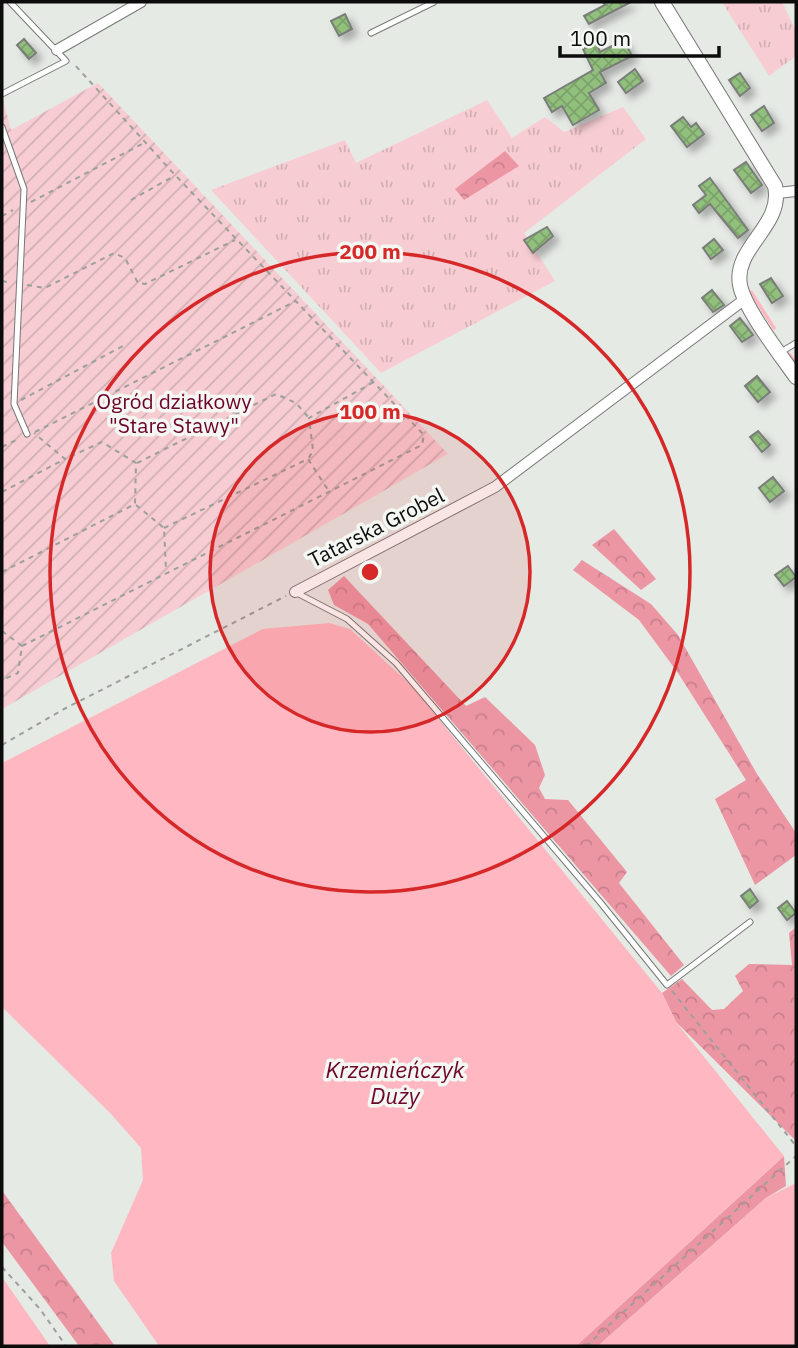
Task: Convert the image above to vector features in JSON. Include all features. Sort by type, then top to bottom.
[{"type":"street","points":[[57,50],[141,2]]},
{"type":"street","points":[[662,2],[751,142],[777,193],[773,215],[741,267],[739,284],[745,299],[796,377]]},
{"type":"street","points":[[777,193],[796,191]]},
{"type":"street","name":"Tatarska Grobel","points":[[295,592],[495,488],[745,299]]},
{"type":"lane","points":[[2,94],[66,61],[10,2]]},
{"type":"lane","points":[[371,33],[434,2]]},
{"type":"lane","points":[[2,127],[24,189],[14,404],[31,433]]},
{"type":"lane","points":[[779,352],[796,343]]},
{"type":"lane","name":"Tatarska Grobel","points":[[295,592],[346,619],[396,663],[600,902],[667,985]]},
{"type":"lane","points":[[667,985],[750,922]]},
{"type":"path","points":[[22,646],[167,571],[330,493],[422,444],[425,435],[174,175],[73,63],[66,61]]},
{"type":"path","points":[[2,216],[146,142]]},
{"type":"path","points":[[131,200],[174,175]]},
{"type":"path","points":[[2,281],[45,288],[114,253],[125,258],[138,283],[145,284],[237,239]]},
{"type":"path","points":[[2,447],[297,300]]},
{"type":"path","points":[[14,404],[123,346]]},
{"type":"path","points":[[309,418],[374,382]]},
{"type":"path","points":[[136,463],[276,394],[296,403],[309,418],[313,450],[308,458],[164,528]]},
{"type":"path","points":[[31,433],[65,459]]},
{"type":"path","points":[[2,492],[102,442],[136,463]]},
{"type":"path","points":[[308,458],[330,493]]},
{"type":"path","points":[[135,504],[136,463]]},
{"type":"path","points":[[135,504],[164,528],[167,571]]},
{"type":"path","points":[[2,572],[135,504]]},
{"type":"path","points":[[2,745],[64,709],[295,592]]},
{"type":"path","points":[[2,631],[22,646]]},
{"type":"path","points":[[2,680],[18,673],[22,646]]},
{"type":"path","points":[[667,985],[796,1146]]},
{"type":"path","points":[[586,1346],[796,1156]]},
{"type":"path","points":[[2,1267],[40,1309],[66,1346]]},
{"type":"green space","points":[[722,2],[782,2],[796,31],[796,56],[769,76]]},
{"type":"green space","name":"Ogród działkowy \"Stare Stawy\"","points":[[98,83],[448,454],[2,709],[2,96],[11,130]]},
{"type":"green space","points":[[487,100],[512,138],[545,117],[564,132],[623,107],[646,139],[524,233],[555,281],[381,373],[211,190],[345,140],[356,163]]},
{"type":"green space","points":[[505,151],[519,166],[464,200],[455,189]]},
{"type":"green space","points":[[614,529],[656,579],[641,590],[592,545]]},
{"type":"green space","points":[[582,560],[651,604],[678,635],[757,774],[796,833],[796,855],[755,885],[715,799],[746,780],[678,673],[639,620],[573,570]]},
{"type":"green space","points":[[344,576],[466,706],[485,697],[535,745],[545,775],[539,788],[545,799],[568,800],[627,872],[619,883],[684,965],[671,976],[368,624],[334,605],[328,590]]},
{"type":"green space","points":[[795,928],[796,1141],[676,1022],[662,993],[682,979],[712,1010],[724,1009],[743,991],[735,976],[749,964],[792,965],[789,933]]},
{"type":"green space","points":[[784,1156],[786,1186],[766,1198],[598,1346],[576,1346]]},
{"type":"green space","points":[[2,1191],[115,1346],[79,1346],[2,1242]]},
{"type":"water","name":"Krzemieńczyk Duży","points":[[329,623],[350,629],[412,686],[662,993],[676,1022],[784,1156],[576,1346],[159,1346],[114,1281],[111,1253],[143,1180],[141,1148],[110,1113],[2,1007],[2,763],[263,629]]},
{"type":"water","points":[[796,1183],[796,1346],[598,1346],[766,1198]]},
{"type":"water","points":[[2,1277],[50,1346],[2,1346]]},
{"type":"building","points":[[603,2],[631,2],[589,24],[584,16],[605,5]]},
{"type":"building","points":[[345,14],[352,29],[339,36],[331,21]]},
{"type":"building","points":[[24,39],[36,53],[29,59],[17,45]]},
{"type":"building","points":[[624,40],[632,56],[600,72],[606,83],[589,93],[599,110],[573,125],[562,106],[552,112],[544,98],[593,70],[583,49],[596,43],[600,52]]},
{"type":"building","points":[[635,69],[643,81],[626,93],[618,82]]},
{"type":"building","points":[[740,73],[750,88],[740,96],[729,80]]},
{"type":"building","points":[[764,106],[774,123],[762,131],[751,115]]},
{"type":"building","points":[[683,117],[691,127],[696,123],[704,134],[687,147],[671,126]]},
{"type":"building","points":[[746,162],[762,185],[751,193],[734,170]]},
{"type":"building","points":[[710,178],[748,230],[738,238],[710,204],[699,213],[693,205],[706,195],[699,186]]},
{"type":"building","points":[[547,227],[553,236],[533,253],[524,240]]},
{"type":"building","points":[[714,239],[723,250],[711,259],[703,248]]},
{"type":"building","points":[[771,278],[783,296],[772,303],[760,284]]},
{"type":"building","points":[[712,290],[724,305],[713,312],[702,298]]},
{"type":"building","points":[[740,318],[753,335],[742,342],[730,326]]},
{"type":"building","points":[[757,376],[770,392],[758,402],[745,386]]},
{"type":"building","points":[[758,431],[770,445],[762,452],[750,437]]},
{"type":"building","points":[[773,477],[784,491],[770,502],[759,488]]},
{"type":"building","points":[[788,566],[796,577],[784,586],[775,575]]},
{"type":"building","points":[[750,889],[758,901],[750,908],[741,896]]},
{"type":"building","points":[[787,901],[796,913],[787,920],[778,908]]},
{"type":"waterway","points":[[751,292],[774,328]]},
{"type":"waterway","points":[[789,354],[796,363]]}]
